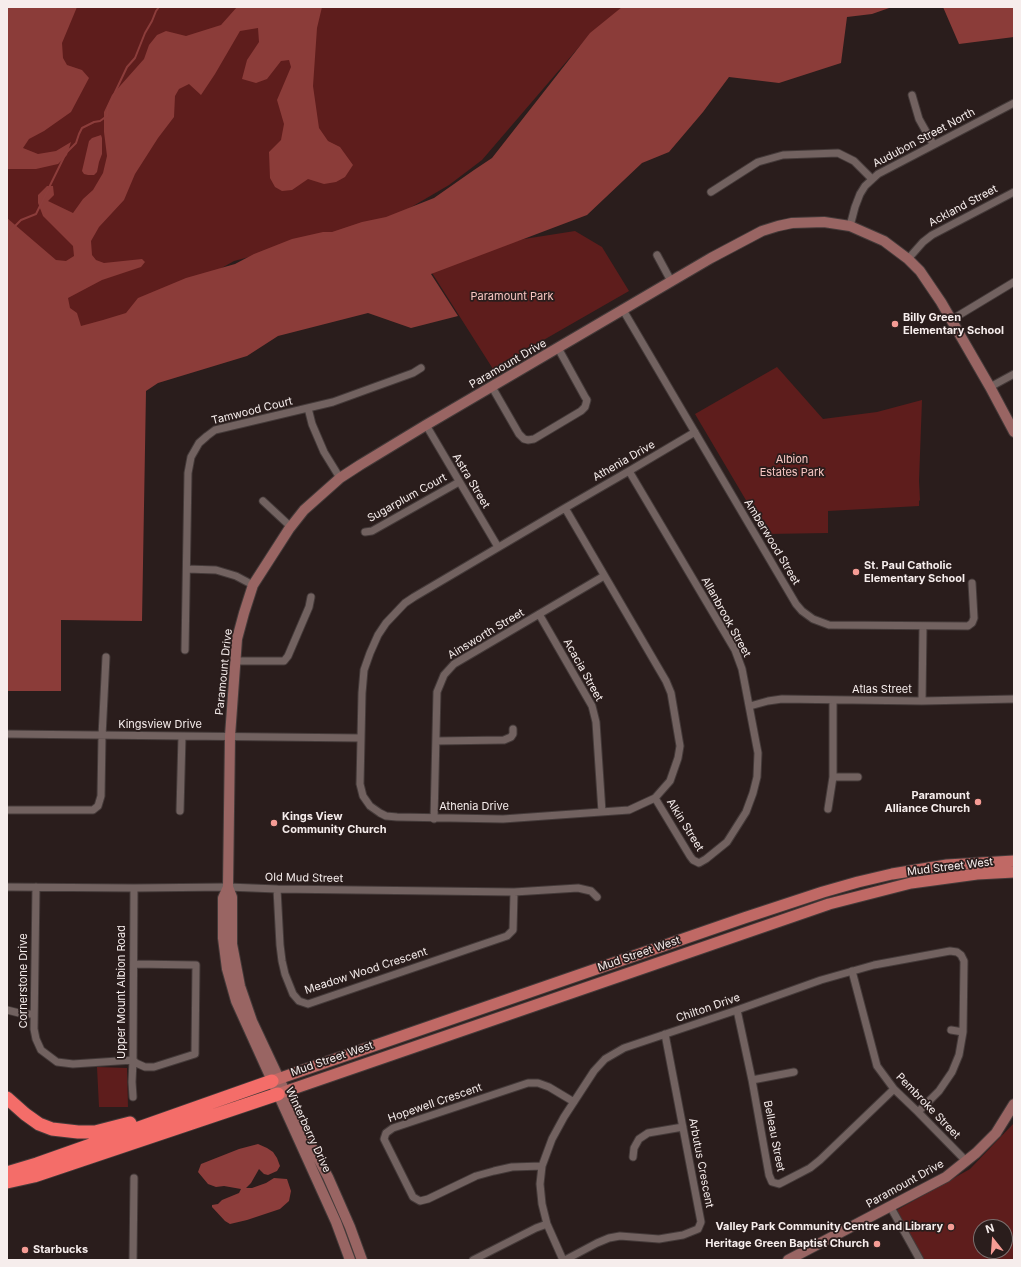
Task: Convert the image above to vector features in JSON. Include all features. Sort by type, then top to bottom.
[{"type":"highway","points":[[7,1173],[37,1164],[275,1079]]},
{"type":"highway","points":[[7,1182],[41,1174],[282,1092]]},
{"type":"highway","points":[[7,1098],[39,1124],[52,1129],[95,1132],[170,1110],[226,1097]]},
{"type":"main road","name":"Mud Street West","points":[[275,1079],[737,920],[823,892],[892,874],[947,865],[1014,860]]},
{"type":"main road","name":"Mud Street West","points":[[282,1092],[829,904],[911,883],[977,874],[1014,872]]},
{"type":"street","points":[[912,95],[920,119],[933,144]]},
{"type":"street","name":"Audubon Street North","points":[[850,226],[860,194],[865,186],[878,174],[1014,103]]},
{"type":"street","points":[[711,192],[758,162],[783,155],[838,153],[854,161],[872,179]]},
{"type":"street","name":"Ackland Street","points":[[908,260],[932,234],[1014,192]]},
{"type":"street","name":"Paramount Drive","points":[[228,887],[230,736],[238,639],[253,585],[260,572],[291,527],[304,510],[340,478],[426,425],[671,281],[762,231],[778,226],[792,223],[824,222],[850,226],[884,241],[920,271],[951,320],[1014,432]]},
{"type":"street","points":[[657,255],[671,281]]},
{"type":"street","points":[[951,320],[1014,282]]},
{"type":"street","name":"Amberwood Street","points":[[623,310],[796,604],[802,611],[813,619],[829,625],[968,626],[972,624],[974,618],[972,583]]},
{"type":"street","points":[[492,387],[524,440],[541,435],[581,411],[585,407],[586,400],[558,348]]},
{"type":"street","name":"Tamwood Court","points":[[185,650],[188,473],[191,457],[199,443],[215,430],[333,402],[413,373],[421,368]]},
{"type":"street","points":[[990,387],[1014,374]]},
{"type":"street","points":[[308,408],[312,424],[324,452],[340,478]]},
{"type":"street","name":"Astra Street","points":[[426,425],[498,547]]},
{"type":"street","name":"Athenia Drive","points":[[565,508],[666,681],[671,693],[680,746],[678,758],[670,781],[655,798],[629,810],[503,819],[397,817],[386,816],[380,813],[370,806],[364,796],[360,784],[362,693],[364,670],[372,647],[386,623],[405,603],[414,597],[498,547],[695,432]]},
{"type":"street","name":"Allanbrook Street","points":[[629,471],[735,650],[742,669],[750,706],[758,753],[757,777],[753,793],[746,812],[727,842],[699,863]]},
{"type":"street","name":"Sugarplum Court","points":[[365,532],[372,531],[459,482]]},
{"type":"street","points":[[263,501],[291,527]]},
{"type":"street","points":[[187,569],[216,570],[236,576],[253,585]]},
{"type":"street","name":"Ainsworth Street","points":[[434,818],[437,692],[444,675],[454,664],[604,576]]},
{"type":"street","points":[[236,661],[284,661],[288,656],[309,607],[311,597]]},
{"type":"street","name":"Acacia Street","points":[[540,614],[592,706],[596,722],[602,812]]},
{"type":"street","points":[[922,701],[923,626]]},
{"type":"street","points":[[7,810],[93,810],[98,806],[101,796],[106,657]]},
{"type":"street","name":"Atlas Street","points":[[750,706],[782,699],[834,701],[1014,699]]},
{"type":"street","points":[[828,808],[833,778],[834,701]]},
{"type":"street","points":[[436,741],[504,740],[511,737],[513,734],[513,728]]},
{"type":"street","name":"Kingsview Drive","points":[[7,734],[361,738]]},
{"type":"street","points":[[180,811],[182,736]]},
{"type":"street","points":[[833,778],[858,777]]},
{"type":"street","name":"Alkin Street","points":[[655,798],[690,856],[693,860],[699,863]]},
{"type":"street","name":"Old Mud Street","points":[[7,887],[228,887],[514,892],[578,888],[591,891],[597,897]]},
{"type":"street","name":"Cornerstone Drive","points":[[36,887],[33,1014],[36,1040],[41,1050],[57,1062],[73,1064],[133,1060]]},
{"type":"street","name":"Winterberry Drive","points":[[228,887],[224,898],[224,938],[231,985],[243,1019],[329,1181],[350,1227],[362,1260]]},
{"type":"street","name":"Upper Mount Albion Road","points":[[133,1096],[134,888]]},
{"type":"street","name":"Meadow Wood Crescent","points":[[277,889],[282,961],[293,994],[299,1001],[308,1004],[507,936],[513,930],[514,892]]},
{"type":"street","name":"Chilton Drive","points":[[564,1260],[547,1224],[542,1204],[540,1184],[542,1166],[552,1139],[594,1071],[605,1059],[624,1048],[821,980],[852,971],[874,965],[950,951],[957,952],[961,955],[964,961],[963,1032],[959,1055],[952,1072],[939,1091],[918,1112]]},
{"type":"street","points":[[133,1060],[145,1067],[154,1067],[195,1054],[196,980],[196,966],[134,964]]},
{"type":"street","name":"Pembroke Street","points":[[852,971],[877,1066],[894,1089],[966,1161]]},
{"type":"street","points":[[7,1010],[23,1014],[33,1014]]},
{"type":"street","name":"Belleau Street","points":[[737,1010],[752,1080],[769,1175],[772,1182],[779,1184],[810,1168],[894,1089]]},
{"type":"street","points":[[951,1030],[963,1032]]},
{"type":"street","name":"Arbutus Crescent","points":[[564,1260],[609,1238],[620,1236],[659,1239],[698,1229],[701,1222],[665,1034]]},
{"type":"street","points":[[752,1080],[794,1072]]},
{"type":"street","name":"Hopewell Crescent","points":[[542,1166],[512,1167],[482,1174],[428,1199],[420,1201],[413,1197],[384,1139],[386,1133],[393,1128],[528,1083],[538,1083],[574,1102]]},
{"type":"street","name":"Winterberry Drive","points":[[282,1092],[336,1222],[350,1260]]},
{"type":"street","name":"Paramount Drive","points":[[790,1260],[946,1177],[976,1153],[996,1133],[1014,1104]]},
{"type":"street","points":[[633,1157],[634,1148],[639,1139],[648,1133],[683,1127]]},
{"type":"street","points":[[133,1260],[134,1178]]},
{"type":"street","points":[[890,1206],[920,1260]]},
{"type":"street","points":[[473,1260],[536,1228],[547,1224]]},
{"type":"green space","points":[[65,7],[636,7],[585,40],[482,160],[449,185],[396,216],[352,230],[234,261],[134,318],[75,336],[7,227],[7,139]]},
{"type":"green space","name":"Paramount Park","points":[[575,231],[602,247],[629,291],[493,369],[427,265],[524,239]]},
{"type":"green space","name":"Albion Estates Park","points":[[777,367],[823,419],[877,412],[922,400],[919,506],[828,511],[828,533],[766,534],[695,414]]},
{"type":"green space","points":[[97,1067],[127,1068],[128,1107],[99,1107]]},
{"type":"green space","points":[[1014,1123],[1014,1260],[924,1260],[897,1210],[970,1169]]},
{"type":"shaded area","points":[[7,7],[77,7],[62,43],[63,58],[67,65],[82,70],[89,78],[71,112],[44,131],[29,139],[23,148],[38,154],[56,151],[71,142],[67,155],[58,164],[36,169],[7,169]]},
{"type":"shaded area","points":[[237,7],[322,7],[317,28],[313,86],[319,128],[328,141],[340,147],[353,165],[345,177],[336,182],[324,184],[308,179],[292,190],[282,191],[275,187],[270,178],[269,152],[281,140],[284,124],[277,100],[291,67],[289,60],[281,61],[267,79],[256,83],[242,79],[247,60],[259,42],[258,28],[240,31],[201,95],[189,84],[179,89],[175,96],[174,117],[158,138],[135,174],[124,200],[99,227],[91,241],[92,255],[96,260],[104,263],[142,259],[145,262],[141,267],[102,280],[68,298],[70,308],[77,313],[81,326],[126,313],[138,298],[186,278],[235,264],[254,254],[292,239],[323,232],[332,232],[362,222],[386,217],[434,198],[492,158],[590,33],[622,7],[892,7],[872,14],[847,17],[841,63],[779,83],[729,77],[703,112],[669,152],[642,163],[587,215],[431,274],[458,316],[411,328],[368,313],[278,336],[247,356],[158,383],[146,391],[142,621],[61,620],[61,691],[7,691],[7,218],[56,260],[66,261],[74,256],[73,246],[43,216],[38,203],[38,195],[47,186],[53,186],[54,195],[48,201],[73,213],[83,199],[93,190],[103,173],[107,156],[104,132],[104,112],[112,95],[144,59],[149,45],[157,35],[166,31],[186,36],[221,25]]},
{"type":"shaded area","points":[[943,7],[1014,7],[1014,37],[959,44]]},
{"type":"shaded area","points":[[101,135],[102,154],[97,172],[94,175],[84,174],[82,171],[89,141],[92,138]]},
{"type":"shaded area","points":[[258,1144],[273,1152],[280,1166],[277,1171],[268,1175],[264,1174],[259,1169],[251,1183],[246,1188],[252,1188],[266,1183],[274,1178],[287,1179],[291,1191],[289,1201],[280,1209],[230,1224],[225,1221],[212,1207],[212,1205],[218,1204],[222,1200],[239,1193],[241,1189],[224,1186],[216,1187],[208,1184],[198,1172],[201,1164],[239,1149]]},
{"type":"waterway","points":[[7,234],[21,220],[36,214],[66,153],[76,143],[82,128],[94,122],[100,121],[107,116],[108,107],[127,67],[135,58],[145,33],[159,7]]},
{"type":"place","name":"Billy Green Elementary School","points":[[895,324]]},
{"type":"place","name":"St. Paul Catholic Elementary School","points":[[856,572]]},
{"type":"place","name":"Paramount Alliance Church","points":[[978,802]]},
{"type":"place","name":"Kings View Community Church","points":[[274,823]]},
{"type":"place","name":"Valley Park Community Centre and Library","points":[[951,1227]]},
{"type":"place","name":"Heritage Green Baptist Church","points":[[877,1244]]},
{"type":"place","name":"Starbucks","points":[[25,1250]]}]
